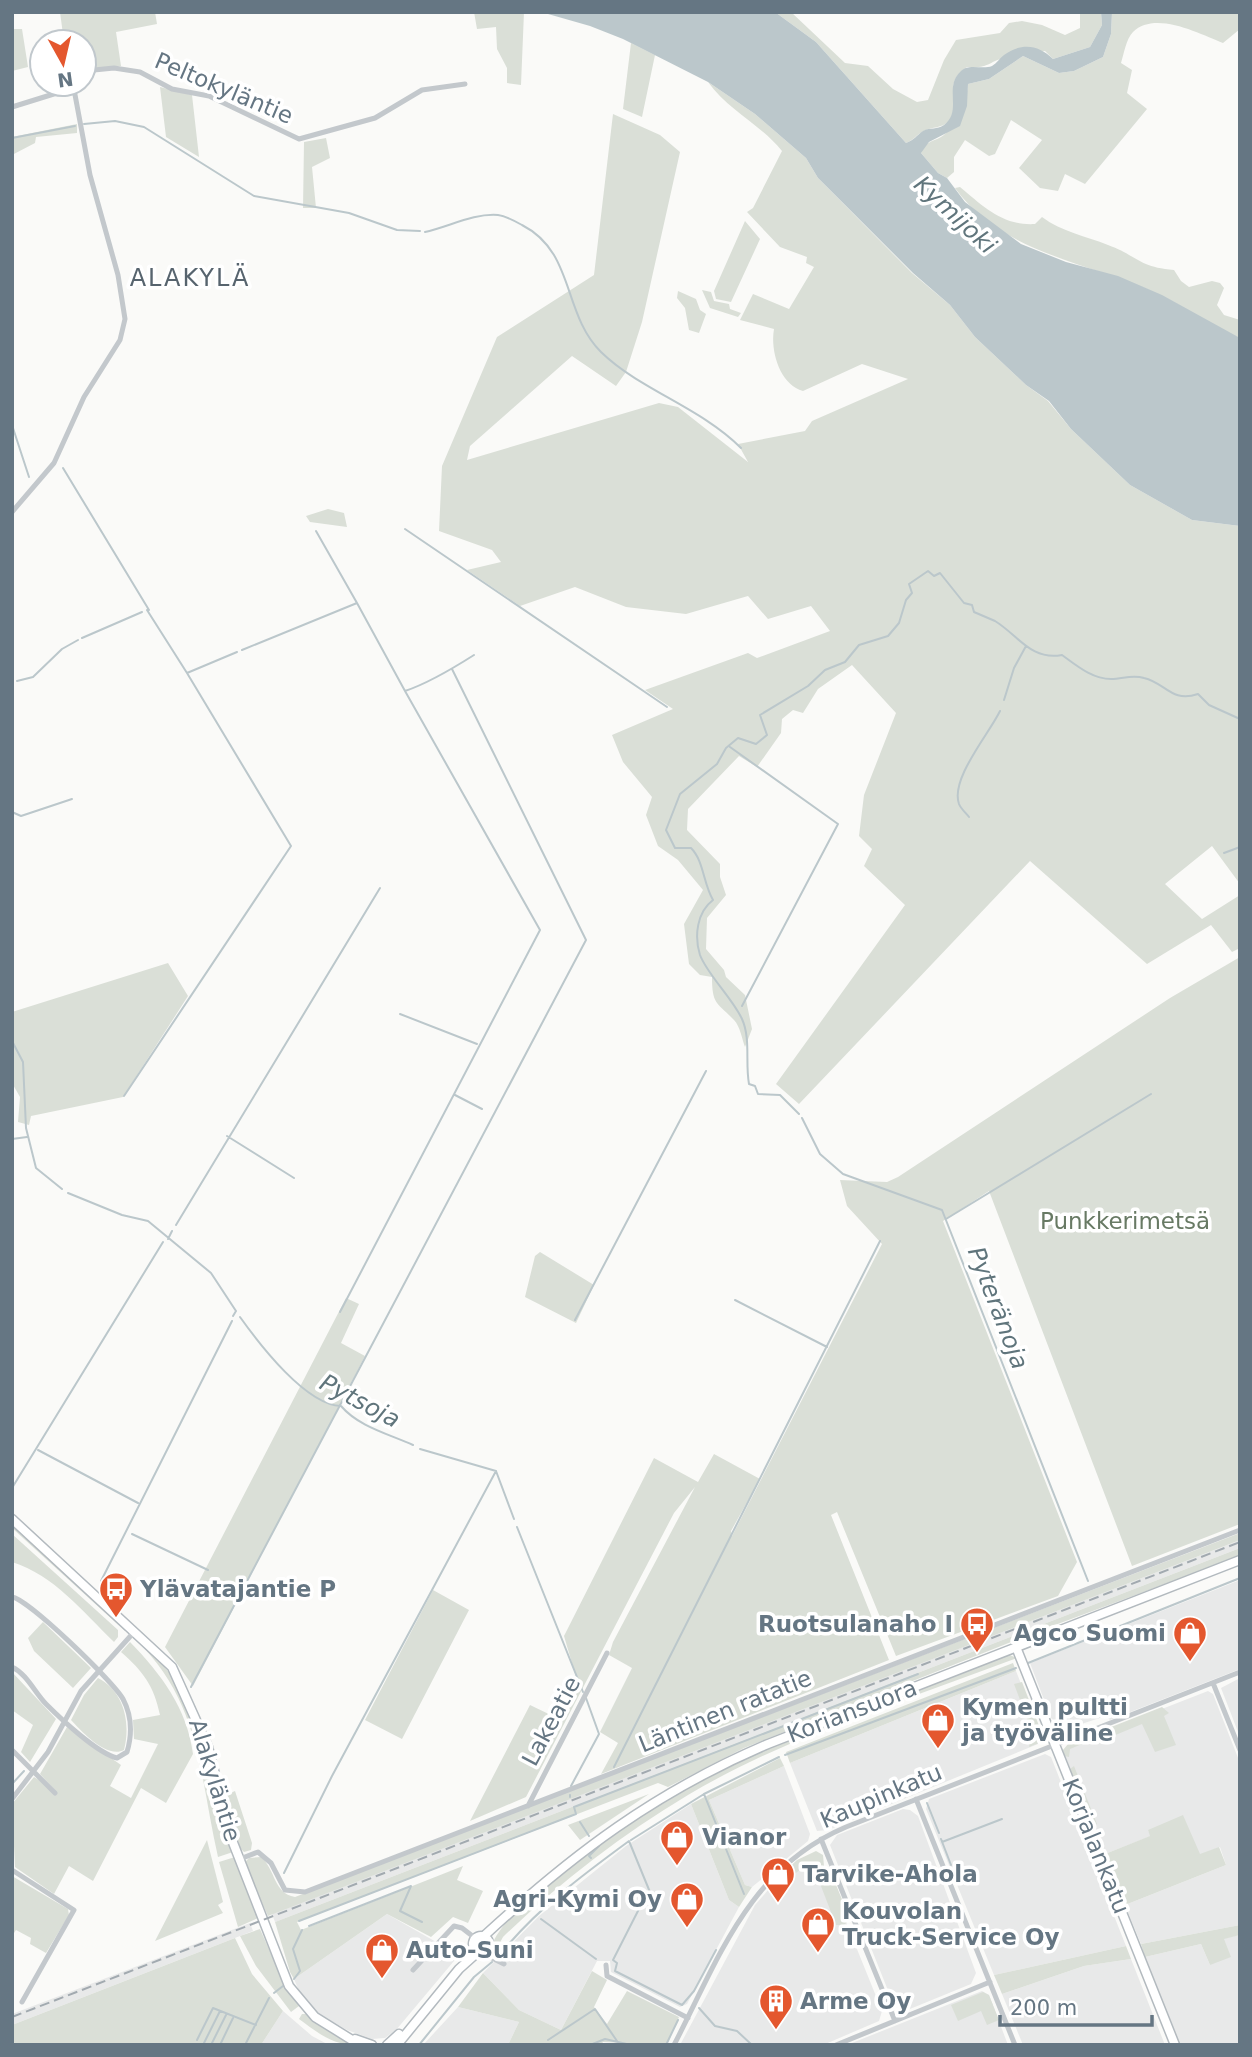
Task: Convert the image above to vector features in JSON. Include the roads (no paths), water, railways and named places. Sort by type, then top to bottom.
[{"type":"street","name":"Peltokyläntie","points":[[98,70],[114,68],[139,72],[172,89],[209,96],[299,139],[375,118],[422,90],[465,84]]},
{"type":"street","points":[[12,107],[38,98]]},
{"type":"street","points":[[12,512],[54,463],[84,397],[120,340],[125,319],[124,298],[90,175],[75,98]]},
{"type":"street","name":"Alakyläntie","points":[[12,1519],[172,1667],[187,1696],[215,1769],[240,1858],[295,1995],[315,2017],[360,2045]]},
{"type":"street","name":"Läntinen ratatie","points":[[240,1858],[258,1852],[271,1863],[285,1889],[298,1893],[1240,1530]]},
{"type":"street","name":"Koriansuora","points":[[387,2045],[414,2020],[482,1941],[570,1859],[641,1810],[706,1771],[768,1744],[1240,1560]]},
{"type":"street","points":[[12,1597],[23,1600],[41,1615],[116,1689],[127,1710],[130,1733],[127,1752],[121,1757],[109,1755],[65,1720],[12,1667]]},
{"type":"street","points":[[12,1799],[34,1772],[81,1690],[135,1631]]},
{"type":"street","name":"Korjalankatu","points":[[1016,1647],[1175,2045]]},
{"type":"street","name":"Lakeatie","points":[[528,1806],[607,1653]]},
{"type":"street","name":"Kaupinkatu","points":[[674,2045],[741,1915],[758,1891],[787,1862],[821,1839],[1240,1672]]},
{"type":"street","points":[[1213,1683],[1240,1749]]},
{"type":"street","points":[[12,1750],[55,1793]]},
{"type":"street","points":[[916,1799],[1015,2045]]},
{"type":"street","points":[[821,1839],[895,2021]]},
{"type":"street","points":[[12,1870],[74,1910],[22,2002]]},
{"type":"street","points":[[413,1970],[454,1926],[482,1941],[504,1964],[479,1952],[482,1941]]},
{"type":"street","name":"Koriansuora","points":[[459,1969],[479,1952]]},
{"type":"street","points":[[606,1965],[607,1976],[688,2018]]},
{"type":"street","points":[[836,2045],[989,1982]]},
{"type":"street","name":"Koriansuora","points":[[397,2045],[414,2020]]},
{"type":"street","name":"Alakyläntie","points":[[348,2036],[372,2045]]},
{"type":"water","name":"Kymijoki","points":[[541,12],[775,12],[816,42],[906,143],[923,131],[941,127],[949,119],[953,106],[953,84],[964,69],[992,66],[1017,48],[1036,48],[1053,59],[1090,47],[1102,25],[1101,12],[1112,12],[1111,34],[1103,57],[1074,71],[1059,73],[1023,56],[989,79],[968,84],[967,106],[960,126],[929,142],[921,153],[938,173],[947,178],[965,202],[1021,244],[1066,262],[1118,276],[1162,295],[1240,338],[1240,526],[1192,520],[1130,485],[1071,429],[1049,401],[1026,385],[975,337],[950,305],[913,273],[818,178],[806,158],[755,114],[708,82],[623,39]]},
{"type":"waterway","points":[[84,124],[115,121],[144,127],[254,196],[349,213],[397,230],[420,231]]},
{"type":"waterway","points":[[12,138],[75,126]]},
{"type":"waterway","points":[[425,232],[470,218],[498,215],[516,222],[539,237],[560,267],[580,320],[601,352],[634,377],[707,421],[741,448]]},
{"type":"waterway","points":[[12,425],[29,477]]},
{"type":"waterway","points":[[63,468],[149,610]]},
{"type":"waterway","points":[[405,529],[667,707]]},
{"type":"waterway","points":[[316,531],[357,603]]},
{"type":"waterway","name":"Pyteränoja","points":[[799,1114],[780,1095],[758,1094],[755,1086],[749,1084],[745,1027],[733,1003],[703,962],[698,948],[700,918],[713,900],[695,853],[691,848],[675,848],[666,830],[680,794],[717,764],[726,748],[738,738],[756,744],[767,735],[760,715],[808,686],[825,670],[845,662],[859,645],[888,636],[899,623],[906,600],[912,593],[909,584],[928,571],[934,576],[940,573],[964,603],[972,605],[974,612],[995,621],[1033,651],[1051,656],[1062,655],[1097,677],[1140,677],[1152,680],[1181,696],[1198,694],[1209,705],[1240,719]]},
{"type":"waterway","points":[[242,650],[357,603],[405,691],[432,680],[474,655]]},
{"type":"waterway","points":[[147,610],[187,673],[237,652]]},
{"type":"waterway","points":[[82,638],[142,612]]},
{"type":"waterway","points":[[17,681],[33,677],[62,649],[78,640]]},
{"type":"waterway","points":[[1004,700],[1014,668],[1026,646]]},
{"type":"waterway","points":[[191,1687],[586,940],[452,669]]},
{"type":"waterway","points":[[124,1096],[291,846],[187,673]]},
{"type":"waterway","points":[[340,1312],[540,930],[405,691]]},
{"type":"waterway","points":[[969,817],[959,804],[960,782],[1000,711]]},
{"type":"waterway","points":[[730,747],[838,824],[742,1006]]},
{"type":"waterway","points":[[12,812],[21,816],[72,799]]},
{"type":"waterway","points":[[1224,853],[1240,847]]},
{"type":"waterway","points":[[176,1225],[380,888]]},
{"type":"waterway","points":[[400,1014],[477,1044]]},
{"type":"waterway","points":[[12,1041],[23,1062],[26,1128],[36,1168],[62,1189]]},
{"type":"waterway","points":[[575,1320],[706,1071]]},
{"type":"waterway","points":[[946,1219],[1151,1094]]},
{"type":"waterway","points":[[455,1095],[482,1109]]},
{"type":"waterway","name":"Pyteränoja","points":[[802,1118],[820,1154],[843,1174],[942,1210],[1088,1581]]},
{"type":"waterway","points":[[227,1136],[294,1178]]},
{"type":"waterway","points":[[12,1139],[27,1137]]},
{"type":"waterway","name":"Pytsoja","points":[[68,1193],[122,1215],[148,1221],[211,1273],[236,1311],[233,1316]]},
{"type":"waterway","name":"Pytsoja","points":[[168,1239],[172,1231]]},
{"type":"waterway","points":[[614,1767],[880,1241]]},
{"type":"waterway","points":[[12,1488],[163,1242]]},
{"type":"waterway","points":[[735,1300],[827,1347]]},
{"type":"waterway","name":"Pytsoja","points":[[240,1317],[285,1372],[313,1396],[341,1406],[365,1425],[413,1445]]},
{"type":"waterway","points":[[101,1581],[232,1321]]},
{"type":"waterway","name":"Pytsoja","points":[[420,1449],[496,1471],[514,1519]]},
{"type":"waterway","points":[[38,1450],[138,1503]]},
{"type":"waterway","points":[[284,1873],[332,1776],[496,1471]]},
{"type":"waterway","name":"Pytsoja","points":[[517,1527],[583,1692]]},
{"type":"waterway","points":[[132,1534],[208,1570]]},
{"type":"waterway","points":[[1028,1663],[1240,1578]]},
{"type":"waterway","points":[[785,1755],[1016,1668]]},
{"type":"waterway","points":[[299,1921],[576,1814],[574,1807],[918,1674]]},
{"type":"waterway","name":"Pytsoja","points":[[571,1786],[599,1734],[586,1698]]},
{"type":"waterway","points":[[704,1794],[779,1757]]},
{"type":"waterway","points":[[12,1784],[24,1771]]},
{"type":"waterway","points":[[631,1840],[704,1794],[744,1894]]},
{"type":"waterway","points":[[927,1803],[939,1833]]},
{"type":"waterway","points":[[942,1842],[1002,1819]]},
{"type":"waterway","points":[[580,1822],[589,1836]]},
{"type":"waterway","points":[[941,1839],[951,1865]]},
{"type":"waterway","points":[[502,1952],[546,1906],[629,1841],[652,1897],[641,1905],[613,1960],[617,1963],[615,1971],[682,2005],[694,1991],[716,1950]]},
{"type":"waterway","points":[[591,1858],[589,1856],[599,1846]]},
{"type":"waterway","points":[[309,1926],[411,1886],[400,1911],[422,1922]]},
{"type":"waterway","points":[[541,1919],[596,1959]]},
{"type":"waterway","points":[[294,1979],[300,1971],[293,1949],[302,1930]]},
{"type":"waterway","points":[[419,2045],[474,1977],[492,1962]]},
{"type":"waterway","points":[[274,1993],[283,1986]]},
{"type":"waterway","points":[[245,2045],[269,1998]]},
{"type":"waterway","points":[[197,2040],[213,2008],[256,2025]]},
{"type":"waterway","points":[[699,2008],[715,2026],[737,2031],[752,2045]]},
{"type":"waterway","points":[[548,2040],[595,2009],[617,2041]]},
{"type":"waterway","points":[[203,2045],[220,2011]]},
{"type":"waterway","points":[[211,2045],[226,2015]]},
{"type":"waterway","points":[[220,2045],[233,2018]]},
{"type":"waterway","points":[[666,2045],[678,2020]]},
{"type":"waterway","points":[[590,2045],[605,2039],[631,2045]]},
{"type":"railway","points":[[12,2017],[1240,1542]]},
{"type":"place","name":"Ylävatajantie P","points":[[116,1619]]},
{"type":"place","name":"Ruotsulanaho I","points":[[977,1654]]},
{"type":"place","name":"Agco Suomi","points":[[1190,1663]]},
{"type":"place","name":"Kymen pultti ja työväline","points":[[938,1750]]},
{"type":"place","name":"Vianor","points":[[677,1867]]},
{"type":"place","name":"Tarvike-Ahola","points":[[778,1904]]},
{"type":"place","name":"Agri-Kymi Oy","points":[[687,1929]]},
{"type":"place","name":"Kouvolan Truck-Service Oy","points":[[818,1954]]},
{"type":"place","name":"Auto-Suni","points":[[382,1980]]},
{"type":"place","name":"Arme Oy","points":[[776,2031]]},
{"type":"district","name":"ALAKYLÄ","points":[[190,278]]},
{"type":"park label","name":"Punkkerimetsä","points":[[1125,1221]]}]
